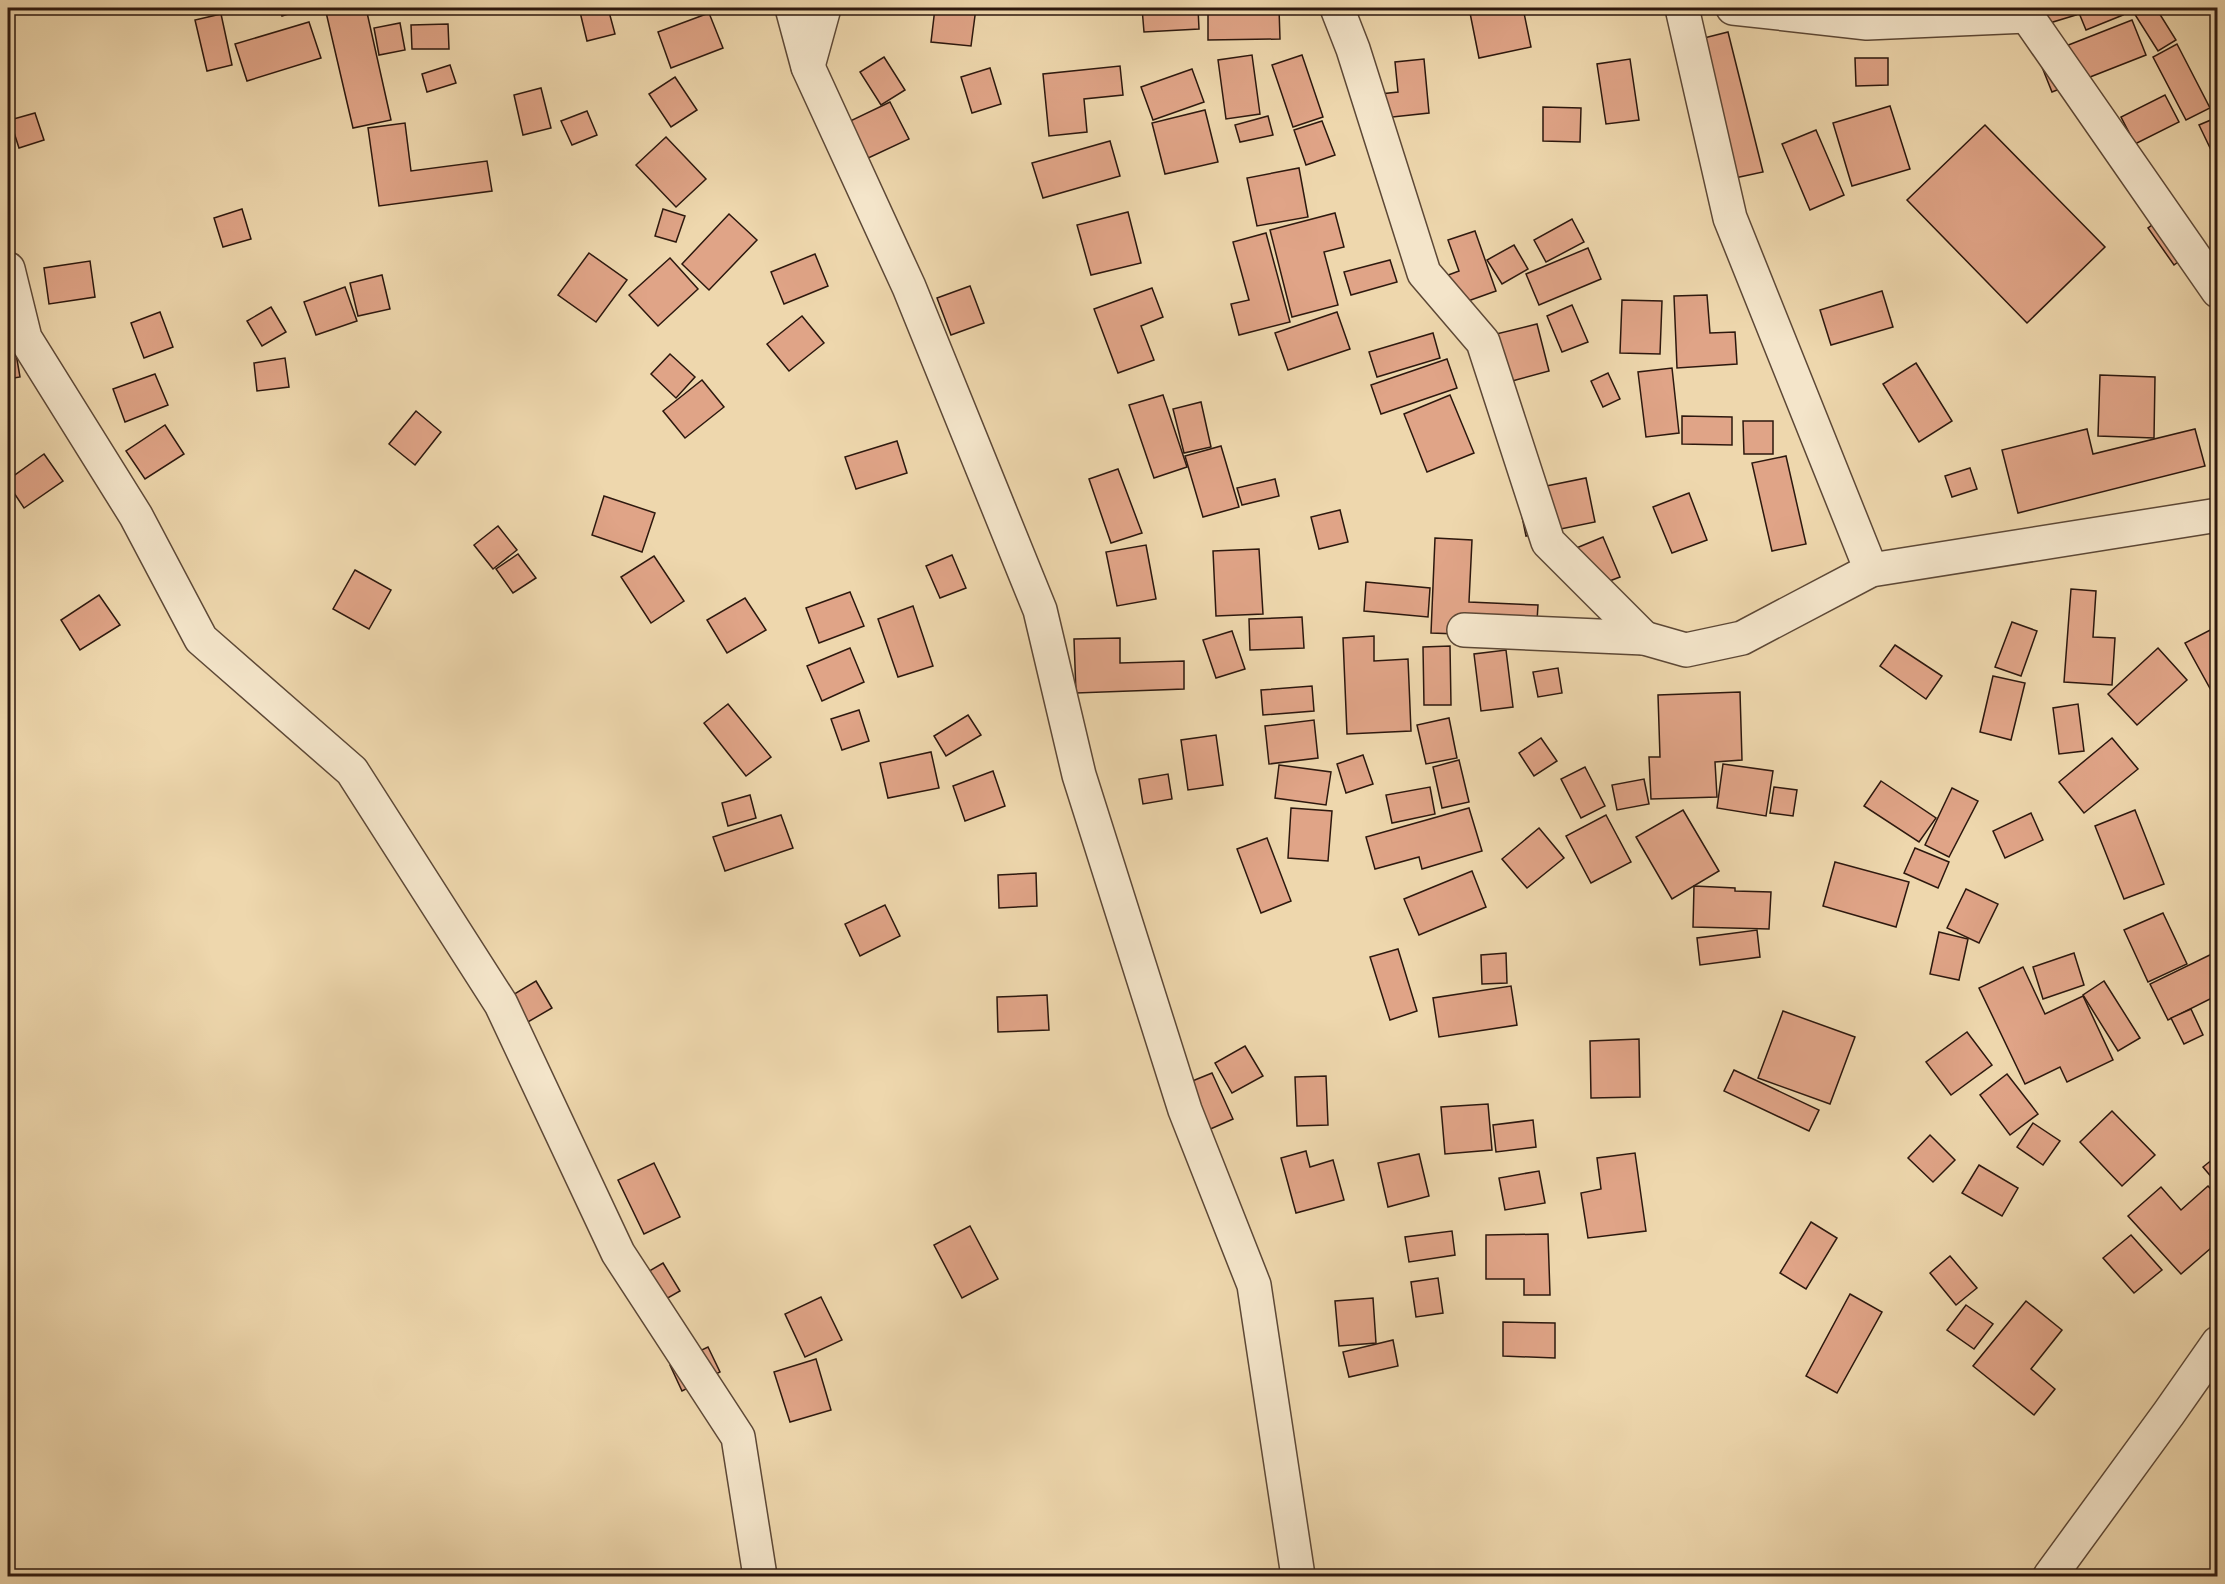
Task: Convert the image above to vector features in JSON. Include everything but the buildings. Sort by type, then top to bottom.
[{"type":"street","points":[[792,8],[808,67],[909,287],[1040,610],[1079,775],[1181,1099],[1254,1285],[1298,1576]]},
{"type":"street","points":[[808,67],[824,8]]},
{"type":"street","points":[[1682,8],[1730,218],[1871,570]]},
{"type":"street","points":[[1733,8],[1867,23],[2026,12],[2217,291]]},
{"type":"street","points":[[1344,10],[1424,273],[1483,342],[1548,542],[1644,638]]},
{"type":"street","points":[[8,269],[25,339],[136,516],[201,639],[352,771],[501,1004],[618,1253],[738,1437],[760,1576]]},
{"type":"street","points":[[1464,630],[1644,638],[1686,650],[1742,638],[1871,570],[2217,515]]},
{"type":"street","points":[[2050,1576],[2217,1343]]}]
